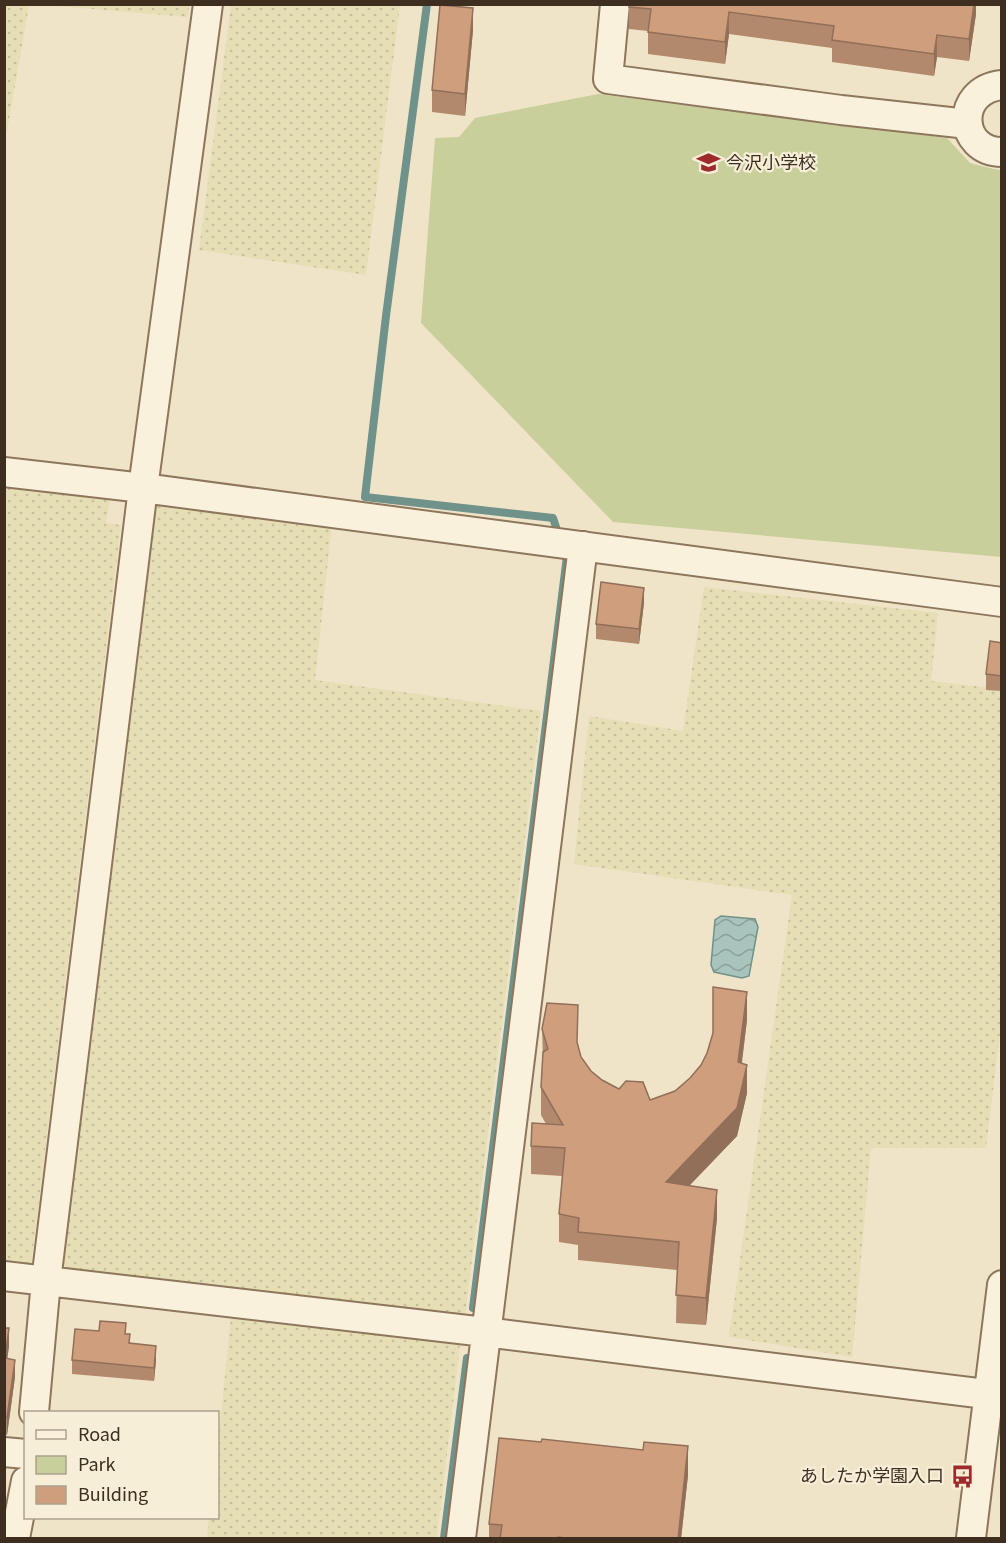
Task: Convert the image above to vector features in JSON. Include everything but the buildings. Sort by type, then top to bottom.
[{"type":"street","points":[[34,1411],[46,1281],[143,489],[208,4]]},
{"type":"street","points":[[615,4],[608,78],[841,110],[968,124]]},
{"type":"street","points":[[1002,85],[989,86],[979,93],[972,101],[968,112],[968,124],[977,142],[986,149],[1002,152]]},
{"type":"street","points":[[4,472],[1002,602]]},
{"type":"street","points":[[461,1539],[583,546]]},
{"type":"street","points":[[4,1276],[995,1395]]},
{"type":"street","points":[[971,1539],[995,1395],[1002,1285]]},
{"type":"street","points":[[4,1452],[24,1454]]},
{"type":"street","points":[[15,1539],[24,1492]]},
{"type":"shaded area","points":[[189,4],[188,17],[44,5]]},
{"type":"shaded area","points":[[4,5],[29,5],[5,143]]},
{"type":"shaded area","points":[[231,5],[400,5],[366,275],[199,250]]},
{"type":"shaded area","points":[[5,482],[111,495],[106,523],[121,525],[31,1266],[5,1263]]},
{"type":"shaded area","points":[[163,503],[332,523],[315,680],[541,711],[465,1316],[71,1272],[62,1263],[152,508]]},
{"type":"shaded area","points":[[704,587],[938,613],[931,681],[1001,689],[1002,1017],[986,1148],[871,1148],[852,1357],[729,1337],[792,895],[574,864],[589,716],[683,731]]},
{"type":"shaded area","points":[[231,1317],[460,1345],[437,1538],[207,1538],[209,1519],[219,1519],[219,1432]]},
{"type":"green space","name":"今沢小学校","points":[[598,94],[947,138],[970,163],[1001,170],[1001,557],[613,522],[421,323],[435,138],[459,137],[475,118]]},
{"type":"water","points":[[721,916],[755,919],[758,927],[749,976],[742,978],[714,972],[711,965],[715,920]]},
{"type":"waterway","points":[[427,4],[365,497],[553,518],[556,527]]},
{"type":"waterway","points":[[473,1308],[567,556]]},
{"type":"waterway","points":[[444,1538],[467,1358]]},
{"type":"place","name":"今沢小学校","points":[[708,163]]},
{"type":"place","name":"あしたか学園入口","points":[[962,1476]]}]
